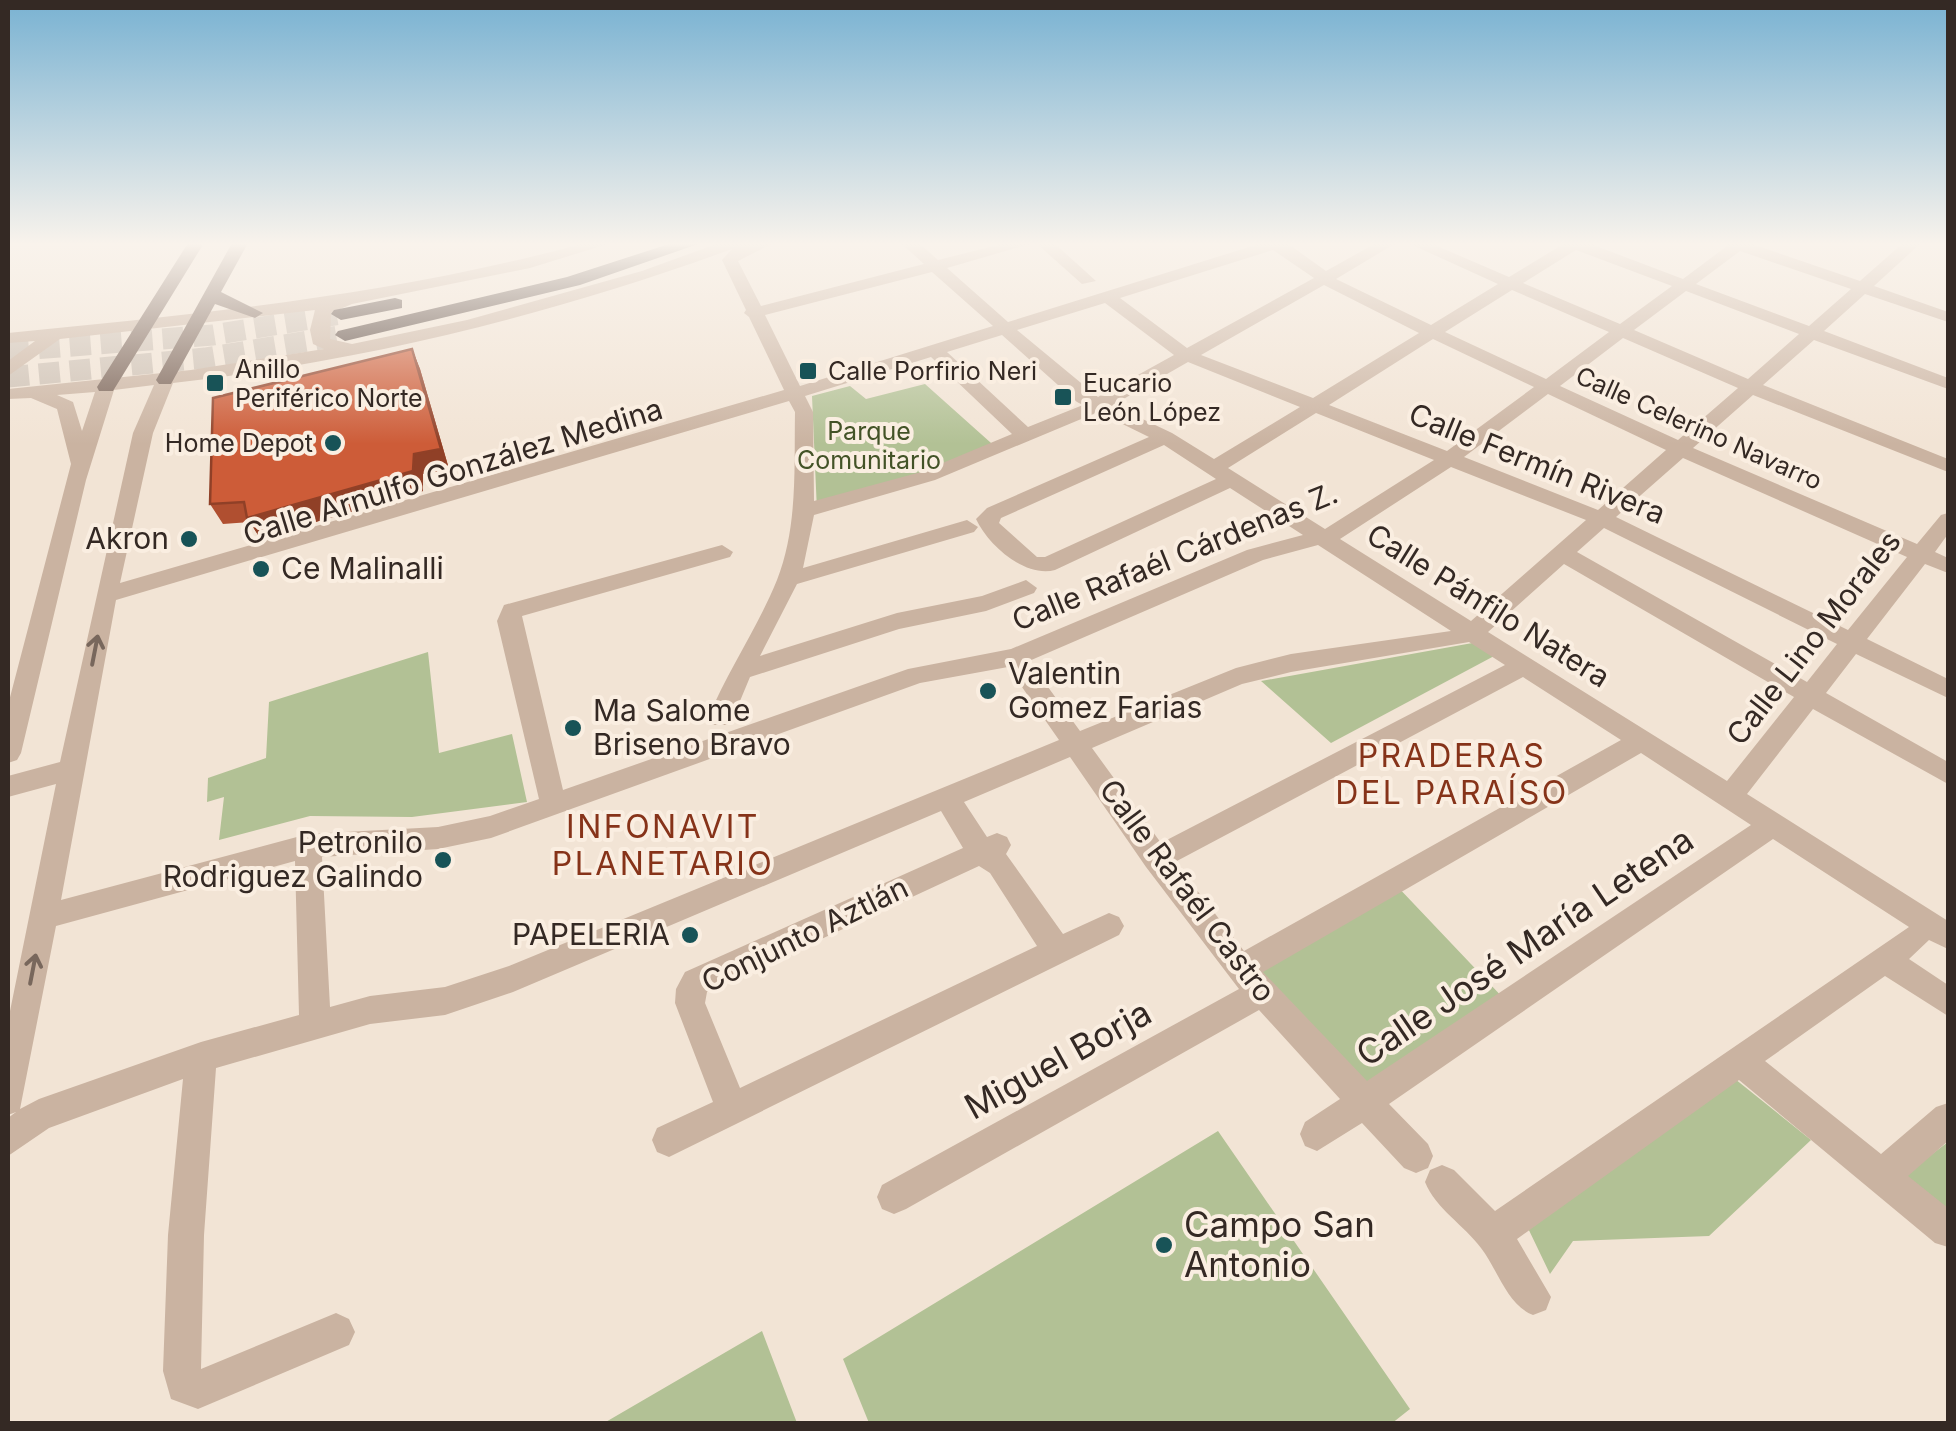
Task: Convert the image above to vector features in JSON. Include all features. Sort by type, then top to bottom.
[{"type":"highway","points":[[400,310],[343,325],[423,310]]},
{"type":"main road","points":[[106,387],[155,310]]},
{"type":"main road","points":[[164,380],[203,310]]},
{"type":"main road","points":[[252,310],[263,312]]},
{"type":"street","points":[[8,338],[277,310]]},
{"type":"street","points":[[324,310],[319,330],[322,344],[370,344]]},
{"type":"street","points":[[8,393],[106,387],[220,373],[520,310]]},
{"type":"street","points":[[721,718],[740,671],[789,579],[804,511],[803,393],[751,310]]},
{"type":"street","points":[[752,313],[765,310]]},
{"type":"street","name":"Calle Pánfilo Natera","points":[[986,310],[1084,398],[1164,437],[1775,823],[1932,937]]},
{"type":"street","name":"Calle Arnulfo González Medina","points":[[105,602],[803,393],[1044,310]]},
{"type":"street","name":"Calle Fermín Rivera","points":[[1125,310],[1185,356],[1603,519],[1948,688]]},
{"type":"street","points":[[804,511],[928,476],[1098,406],[1267,310]]},
{"type":"street","name":"Calle Celerino Navarro","points":[[1388,310],[1682,450],[1948,566]]},
{"type":"street","points":[[977,523],[990,526],[1031,563],[1048,565],[1223,474],[1313,406],[1468,310]]},
{"type":"street","points":[[1570,310],[1948,466]]},
{"type":"street","name":"Calle Rafaél Cárdenas Z.","points":[[43,917],[308,846],[438,838],[491,828],[553,802],[917,675],[1014,657],[1063,640],[1255,555],[1348,527],[1449,459],[1651,310]]},
{"type":"street","points":[[1750,310],[1948,384]]},
{"type":"street","points":[[8,1138],[23,1112],[315,1024],[370,1010],[445,1001],[513,978],[1236,677],[1291,663],[1457,638],[1474,632],[1838,310]]},
{"type":"street","points":[[254,366],[278,359],[303,340],[305,318],[297,313],[263,312]]},
{"type":"street","points":[[8,371],[30,350],[81,332]]},
{"type":"street","points":[[934,350],[1025,435]]},
{"type":"street","points":[[143,433],[174,394],[220,373]]},
{"type":"street","points":[[8,1099],[105,602],[143,433],[164,380]]},
{"type":"street","points":[[8,753],[15,701],[106,387]]},
{"type":"street","points":[[34,392],[66,406],[81,464]]},
{"type":"street","points":[[789,579],[977,523],[1164,437]]},
{"type":"street","name":"Calle Lino Morales","points":[[1731,796],[1948,520]]},
{"type":"street","points":[[553,802],[509,621],[512,611],[722,552]]},
{"type":"street","points":[[1563,554],[1948,774]]},
{"type":"street","points":[[740,671],[897,621],[986,603],[1026,588]]},
{"type":"street","name":"Calle Rafaél Castro","points":[[1014,657],[1156,859],[1251,981],[1416,1156]]},
{"type":"street","points":[[1156,859],[1526,666]]},
{"type":"street","name":"Miguel Borja","points":[[894,1198],[1643,740]]},
{"type":"street","points":[[8,786],[71,770]]},
{"type":"street","points":[[953,792],[1057,951]]},
{"type":"street","name":"Calle José María Letena","points":[[1316,1134],[1775,823]]},
{"type":"street","points":[[308,846],[315,1024]]},
{"type":"street","name":"Conjunto Aztlán","points":[[732,1109],[690,1004],[696,982],[992,854]]},
{"type":"street","points":[[668,1140],[1109,926]]},
{"type":"street","points":[[1493,1234],[1885,959],[1932,937]]},
{"type":"street","points":[[1885,959],[1948,1002]]},
{"type":"street","points":[[201,1057],[186,1236],[182,1372],[185,1385],[198,1390],[336,1332]]},
{"type":"street","points":[[1740,1061],[1948,1230]]},
{"type":"street","points":[[1882,1176],[1948,1119]]},
{"type":"street","points":[[1442,1182],[1493,1234],[1533,1297]]},
{"type":"green space","name":"Parque Comunitario","points":[[925,384],[1000,451],[817,511],[812,396],[850,386],[866,399]]},
{"type":"green space","points":[[1478,642],[1496,655],[1331,743],[1261,681]]},
{"type":"green space","points":[[428,652],[439,753],[512,734],[527,802],[412,817],[310,816],[219,840],[224,797],[207,802],[208,778],[266,758],[269,702]]},
{"type":"green space","points":[[1395,884],[1507,1002],[1366,1096],[1244,972]]},
{"type":"green space","points":[[1735,1079],[1811,1140],[1709,1236],[1573,1241],[1550,1274],[1526,1224]]},
{"type":"green space","name":"Campo San Antonio","points":[[1218,1131],[1410,1409],[1391,1424],[869,1423],[843,1359]]},
{"type":"green space","points":[[1948,1142],[1948,1213],[1902,1177]]},
{"type":"green space","points":[[762,1331],[797,1423],[604,1423]]},
{"type":"building","name":"Home Depot","points":[[412,349],[441,449],[414,454],[413,471],[247,518],[244,502],[210,504],[213,398]]},
{"type":"tunnel","points":[[8,351],[213,335],[341,314]]},
{"type":"tunnel","points":[[8,377],[205,358],[345,335]]},
{"type":"place","name":"Calle Porfirio Neri","points":[[808,371]]},
{"type":"place","name":"Anillo Periférico Norte","points":[[215,383]]},
{"type":"place","name":"Eucario León López","points":[[1063,397]]},
{"type":"place","name":"Home Depot","points":[[333,443]]},
{"type":"place","name":"Akron","points":[[189,539]]},
{"type":"place","name":"Ce Malinalli","points":[[261,569]]},
{"type":"place","name":"Valentin Gomez Farias","points":[[988,691]]},
{"type":"place","name":"Ma Salome Briseno Bravo","points":[[573,728]]},
{"type":"place","name":"Petronilo Rodriguez Galindo","points":[[443,860]]},
{"type":"place","name":"PAPELERIA","points":[[690,935]]},
{"type":"place","name":"Campo San Antonio","points":[[1164,1245]]},
{"type":"district","name":"PRADERAS DEL PARAÍSO","points":[[1452,774]]},
{"type":"district","name":"INFONAVIT PLANETARIO","points":[[663,846]]}]
